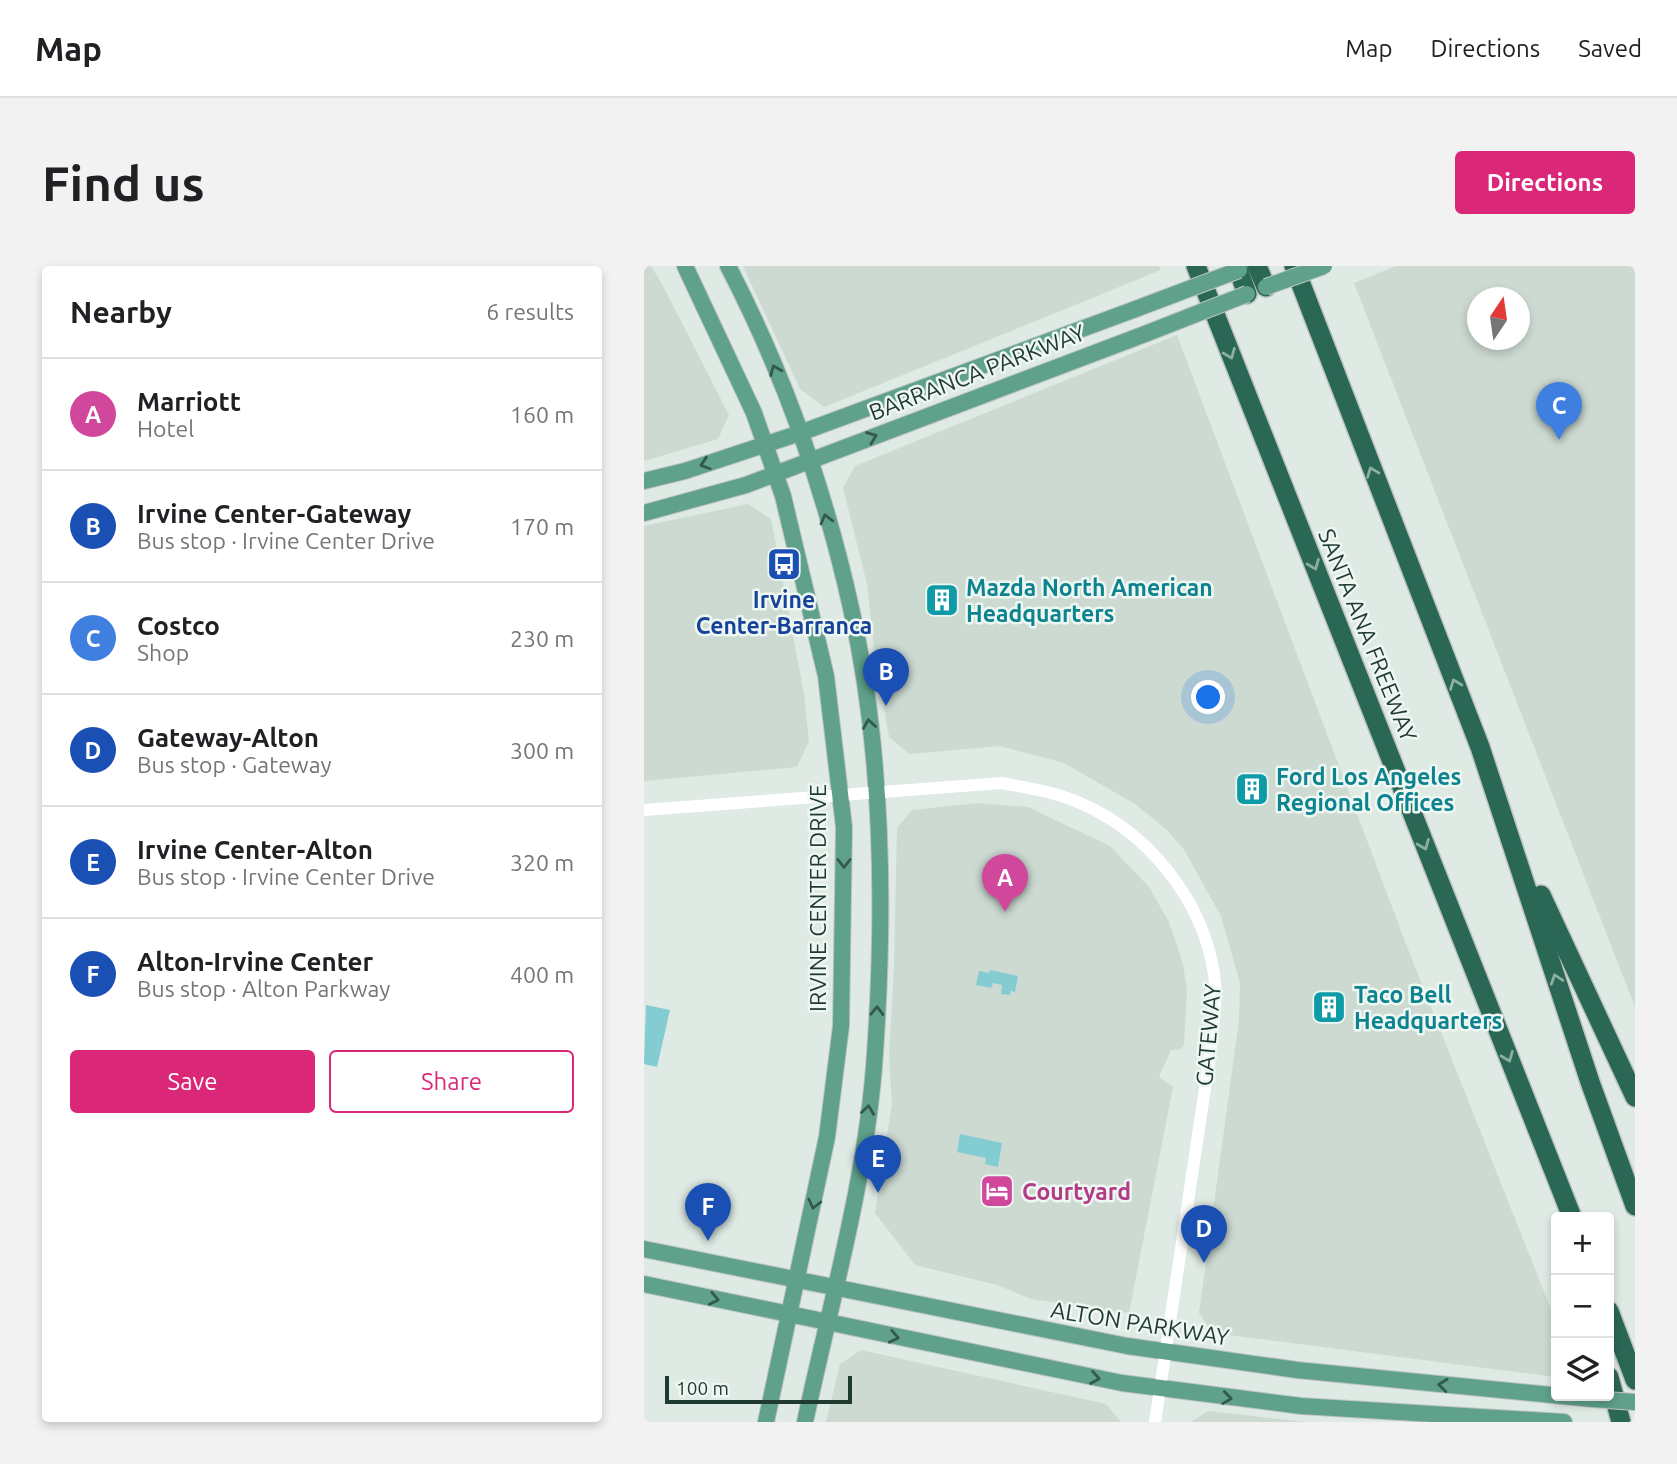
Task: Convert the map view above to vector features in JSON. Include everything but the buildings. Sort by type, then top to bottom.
[{"type":"highway","name":"SANTA ANA FREEWAY","points":[[1196,266],[1570,1212]]},
{"type":"highway","points":[[1294,266],[1480,747],[1550,918],[1635,1097]]},
{"type":"highway","points":[[1245,267],[1257,291]]},
{"type":"highway","points":[[1480,747],[1588,1077],[1635,1206]]},
{"type":"highway","points":[[1588,1077],[1635,1188]]},
{"type":"highway","points":[[1614,1324],[1635,1380]]},
{"type":"highway","points":[[1614,1396],[1621,1422]]},
{"type":"main road","name":"IRVINE CENTER DRIVE","points":[[685,266],[749,402],[776,472],[818,634],[842,795],[844,840],[841,1026],[823,1164],[766,1422]]},
{"type":"main road","points":[[728,266],[800,433],[851,608],[876,792],[879,945],[875,1055],[857,1180],[805,1422]]},
{"type":"main road","name":"BARRANCA PARKWAY","points":[[644,513],[724,491],[809,461],[1324,266]]},
{"type":"main road","name":"BARRANCA PARKWAY","points":[[644,481],[800,433],[1245,267]]},
{"type":"main road","name":"ALTON PARKWAY","points":[[644,1249],[1037,1330],[1165,1351],[1297,1370],[1635,1402]]},
{"type":"main road","points":[[644,1284],[1030,1366],[1160,1389],[1301,1406],[1564,1422]]},
{"type":"main road","points":[[1509,1420],[1511,1392]]},
{"type":"street","name":"GATEWAY","points":[[644,810],[1002,783],[1058,795],[1085,805],[1123,827],[1160,860],[1183,893],[1209,953],[1215,994],[1210,1055],[1155,1422]]},
{"type":"shaded area","points":[[644,266],[651,266],[662,284],[729,415],[718,439],[644,461]]},
{"type":"shaded area","points":[[743,266],[1159,266],[1161,270],[824,407],[800,389]]},
{"type":"shaded area","points":[[1396,266],[1635,266],[1635,1007],[1354,283]]},
{"type":"shaded area","points":[[1177,335],[1406,944],[1551,1309],[1551,1376],[1213,1333],[1199,1313],[1239,1020],[1240,983],[1221,916],[1183,848],[1166,829],[1135,804],[1064,763],[1000,746],[909,754],[889,737],[875,659],[867,584],[843,488],[855,466]]},
{"type":"shaded area","points":[[748,504],[771,519],[804,694],[809,741],[797,767],[644,781],[644,526]]},
{"type":"shaded area","points":[[979,803],[1028,807],[1110,846],[1149,887],[1169,922],[1183,964],[1187,990],[1184,1044],[1181,1049],[1171,1050],[1159,1077],[1173,1087],[1129,1313],[1031,1299],[997,1285],[915,1265],[875,1213],[892,1104],[889,1054],[897,828],[912,810]]},
{"type":"shaded area","points":[[861,1350],[1106,1404],[1121,1422],[826,1422],[840,1364]]},
{"type":"shaded area","points":[[1208,1411],[1305,1422],[1191,1422]]},
{"type":"water","points":[[990,970],[1018,976],[1015,992],[1011,991],[1010,995],[1001,994],[1002,985],[993,983],[991,988],[976,985],[979,971],[989,973]]},
{"type":"water","points":[[646,1005],[670,1010],[657,1067],[644,1064]]},
{"type":"water","points":[[960,1134],[1002,1143],[998,1167],[985,1164],[986,1158],[957,1152]]},
{"type":"place","name":"Costco","points":[[1559,440]]},
{"type":"place","name":"Irvine Center-Barranca","points":[[784,564]]},
{"type":"place","name":"Mazda North American Headquarters","points":[[942,600]]},
{"type":"place","name":"Irvine Center-Gateway","points":[[886,706]]},
{"type":"place","name":"Ford Los Angeles Regional Offices","points":[[1252,789]]},
{"type":"place","name":"Marriott","points":[[1005,912]]},
{"type":"place","name":"Taco Bell Headquarters","points":[[1329,1007]]},
{"type":"place","name":"Courtyard","points":[[997,1191]]},
{"type":"place","name":"Irvine Center-Alton","points":[[878,1193]]},
{"type":"place","name":"Alton-Irvine Center","points":[[708,1241]]},
{"type":"place","name":"Gateway-Alton","points":[[1204,1263]]}]
